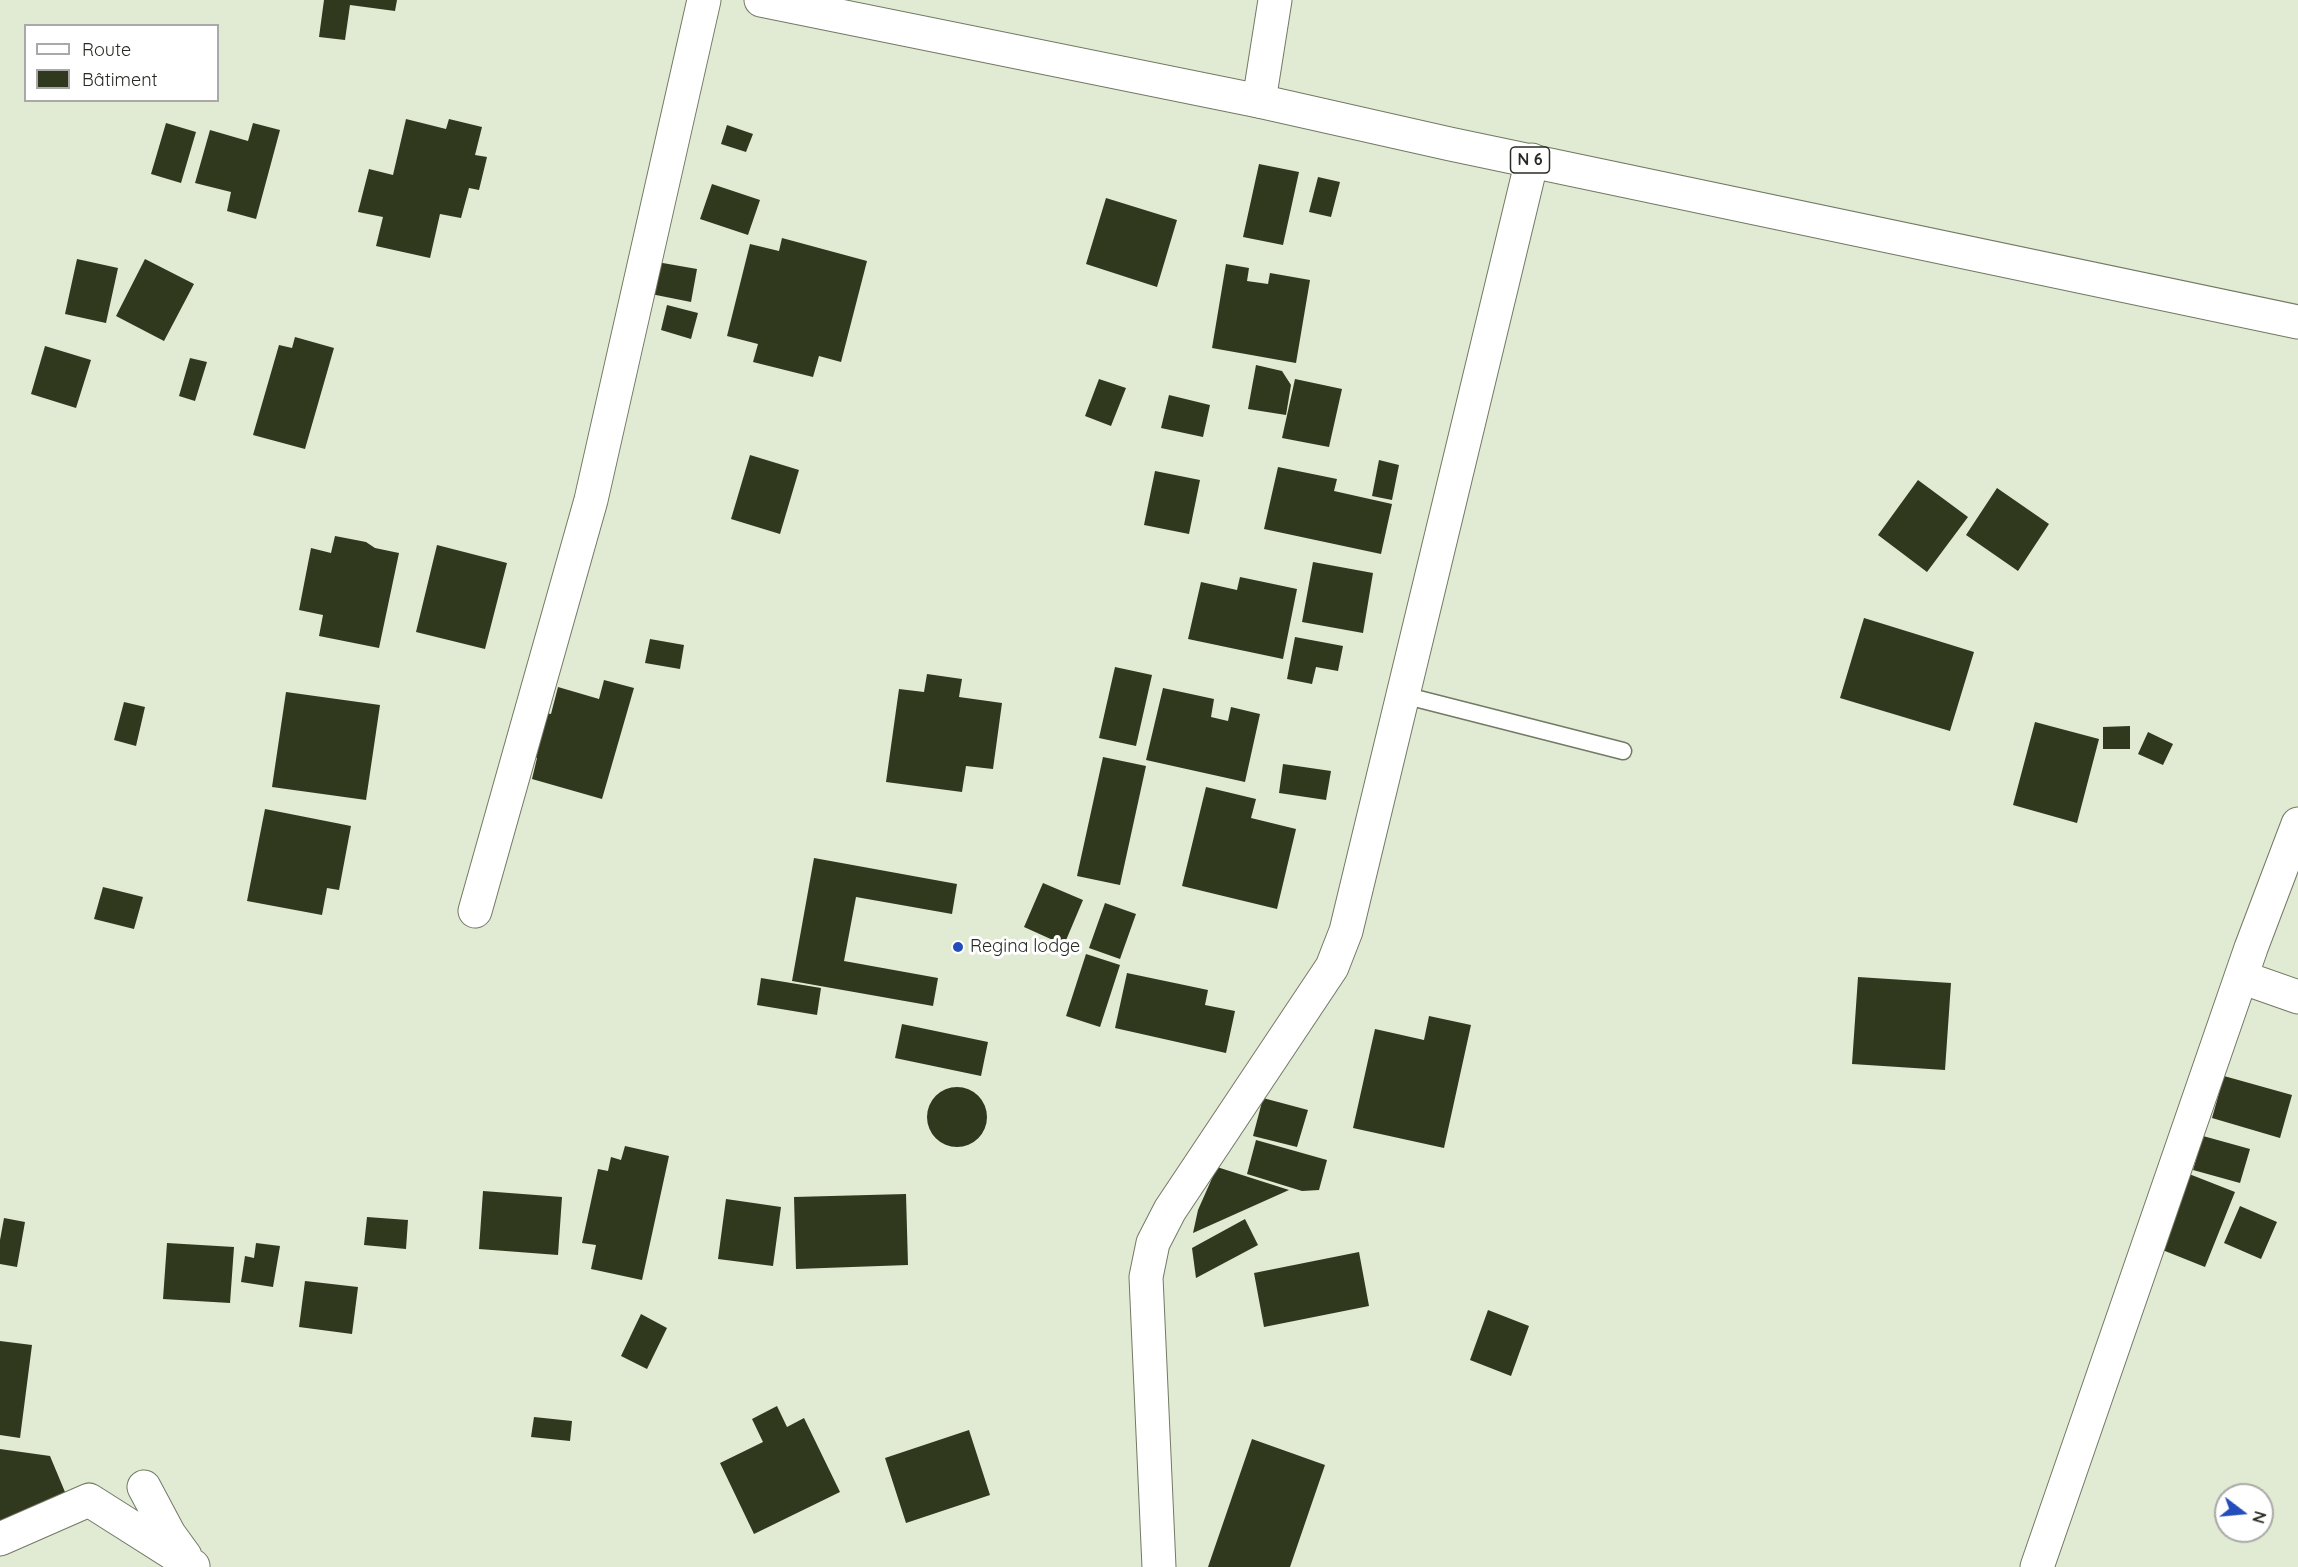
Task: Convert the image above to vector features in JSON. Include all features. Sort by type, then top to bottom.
[{"type":"street","points":[[475,911],[591,500],[704,0]]},
{"type":"street","name":"N 6","points":[[761,0],[1258,101],[2298,322]]},
{"type":"street","points":[[1258,101],[1275,0]]},
{"type":"street","points":[[1159,1567],[1146,1277],[1153,1243],[1170,1210],[1332,967],[1346,932],[1532,160]]},
{"type":"street","points":[[2037,1567],[2241,977],[2298,824]]},
{"type":"street","points":[[2241,977],[2298,997]]},
{"type":"street","points":[[144,1487],[169,1534],[193,1567]]},
{"type":"street","points":[[0,1539],[89,1500],[193,1567]]},
{"type":"lane","points":[[1403,695],[1623,751]]},
{"type":"building","points":[[324,0],[397,0],[395,11],[350,5],[345,40],[319,37]]},
{"type":"building","points":[[406,119],[446,129],[449,119],[482,127],[475,155],[487,157],[479,190],[469,188],[461,218],[440,214],[430,258],[376,246],[383,217],[358,212],[369,169],[393,175]]},
{"type":"building","points":[[166,123],[196,132],[181,183],[151,174]]},
{"type":"building","points":[[253,123],[280,130],[256,219],[227,211],[231,192],[195,183],[210,130],[248,141]]},
{"type":"building","points":[[727,125],[753,134],[746,152],[721,144]]},
{"type":"building","points":[[1259,164],[1299,172],[1283,245],[1243,237]]},
{"type":"building","points":[[1318,177],[1340,182],[1331,217],[1309,212]]},
{"type":"building","points":[[712,184],[760,200],[748,235],[700,219]]},
{"type":"building","points":[[1106,198],[1177,220],[1157,287],[1086,264]]},
{"type":"building","points":[[782,238],[867,261],[841,362],[819,356],[813,377],[753,362],[758,344],[727,336],[750,244],[779,251]]},
{"type":"building","points":[[77,259],[118,268],[106,323],[65,314]]},
{"type":"building","points":[[145,259],[194,284],[164,341],[116,316]]},
{"type":"building","points":[[657,262],[697,269],[691,302],[651,294]]},
{"type":"building","points":[[1226,264],[1249,268],[1247,281],[1268,284],[1270,273],[1310,280],[1296,363],[1212,348]]},
{"type":"building","points":[[667,305],[698,313],[691,339],[661,330]]},
{"type":"building","points":[[295,337],[334,348],[305,449],[253,435],[279,345],[292,348]]},
{"type":"building","points":[[45,346],[91,360],[76,408],[31,394]]},
{"type":"building","points":[[190,358],[207,362],[195,401],[179,396]]},
{"type":"building","points":[[1256,365],[1282,371],[1291,385],[1286,415],[1248,409]]},
{"type":"building","points":[[1099,379],[1126,388],[1111,426],[1085,416]]},
{"type":"building","points":[[1295,379],[1342,389],[1329,447],[1282,438]]},
{"type":"building","points":[[1169,395],[1210,405],[1203,437],[1161,428]]},
{"type":"building","points":[[750,455],[799,470],[780,534],[731,519]]},
{"type":"building","points":[[1379,460],[1399,465],[1392,500],[1372,496]]},
{"type":"building","points":[[1278,467],[1337,479],[1334,491],[1392,504],[1381,554],[1264,529]]},
{"type":"building","points":[[1155,471],[1200,480],[1189,534],[1144,525]]},
{"type":"building","points":[[1918,480],[1968,517],[1927,572],[1878,535]]},
{"type":"building","points":[[1997,488],[2049,524],[2018,571],[1966,535]]},
{"type":"building","points":[[335,536],[366,542],[375,548],[399,553],[379,648],[319,636],[323,615],[299,610],[311,548],[331,553]]},
{"type":"building","points":[[437,545],[507,563],[485,649],[416,632]]},
{"type":"building","points":[[1313,562],[1373,573],[1363,633],[1302,622]]},
{"type":"building","points":[[1240,577],[1297,589],[1283,659],[1188,639],[1201,582],[1237,590]]},
{"type":"building","points":[[1864,618],[1974,652],[1950,731],[1840,698]]},
{"type":"building","points":[[1295,637],[1343,646],[1338,671],[1316,667],[1312,684],[1287,679]]},
{"type":"building","points":[[650,639],[684,645],[680,669],[645,663]]},
{"type":"building","points":[[1115,667],[1152,675],[1136,746],[1099,738]]},
{"type":"building","points":[[927,674],[962,679],[959,697],[1002,703],[993,769],[966,766],[962,792],[886,782],[899,689],[924,692]]},
{"type":"building","points":[[604,680],[634,688],[602,799],[532,779],[537,758],[522,753],[534,710],[551,714],[558,687],[599,699]]},
{"type":"building","points":[[1163,688],[1214,699],[1211,717],[1228,721],[1231,707],[1260,714],[1245,782],[1146,760]]},
{"type":"building","points":[[286,692],[380,705],[366,800],[272,787]]},
{"type":"building","points":[[124,702],[145,707],[136,746],[114,740]]},
{"type":"building","points":[[2035,722],[2099,739],[2077,823],[2013,805]]},
{"type":"building","points":[[2130,726],[2130,749],[2103,749],[2103,727]]},
{"type":"building","points":[[2148,732],[2173,744],[2163,765],[2138,754]]},
{"type":"building","points":[[1103,757],[1146,766],[1120,885],[1077,876]]},
{"type":"building","points":[[1283,764],[1331,771],[1326,800],[1279,793]]},
{"type":"building","points":[[1206,787],[1256,799],[1251,818],[1296,829],[1277,909],[1182,886]]},
{"type":"building","points":[[265,809],[351,826],[339,890],[327,888],[322,915],[247,901]]},
{"type":"building","points":[[814,858],[957,884],[952,914],[856,897],[844,961],[938,978],[933,1006],[792,981]]},
{"type":"building","points":[[1043,883],[1083,900],[1064,945],[1024,927]]},
{"type":"building","points":[[103,887],[143,897],[134,929],[94,919]]},
{"type":"building","points":[[1105,903],[1136,914],[1120,959],[1089,948]]},
{"type":"building","points":[[1086,954],[1120,965],[1100,1027],[1066,1016]]},
{"type":"building","points":[[1127,973],[1208,990],[1205,1005],[1235,1011],[1226,1053],[1115,1028]]},
{"type":"building","points":[[1858,977],[1951,983],[1945,1070],[1852,1064]]},
{"type":"building","points":[[761,978],[821,988],[817,1015],[757,1005]]},
{"type":"building","points":[[1429,1016],[1471,1025],[1444,1148],[1353,1128],[1375,1029],[1424,1040]]},
{"type":"building","points":[[902,1024],[988,1042],[981,1076],[895,1058]]},
{"type":"building","points":[[2224,1076],[2292,1095],[2280,1138],[2212,1118]]},
{"type":"building","points":[[951,1087],[963,1087],[979,1095],[985,1105],[987,1117],[985,1129],[979,1139],[963,1147],[951,1147],[935,1139],[927,1123],[927,1111],[935,1095]]},
{"type":"building","points":[[1263,1098],[1308,1110],[1297,1147],[1253,1136]]},
{"type":"building","points":[[2203,1136],[2250,1149],[2240,1183],[2193,1170]]},
{"type":"building","points":[[1256,1140],[1327,1160],[1319,1190],[1302,1191],[1247,1174]]},
{"type":"building","points":[[625,1146],[669,1156],[642,1280],[591,1269],[596,1245],[582,1243],[598,1169],[608,1171],[611,1157],[621,1160]]},
{"type":"building","points":[[1217,1167],[1289,1190],[1193,1233],[1198,1210]]},
{"type":"building","points":[[2184,1172],[2235,1192],[2205,1267],[2155,1247]]},
{"type":"building","points":[[483,1191],[562,1197],[558,1255],[479,1249]]},
{"type":"building","points":[[906,1194],[908,1265],[796,1269],[794,1197]]},
{"type":"building","points":[[726,1199],[781,1207],[773,1266],[718,1259]]},
{"type":"building","points":[[2240,1206],[2277,1222],[2261,1259],[2224,1243]]},
{"type":"building","points":[[367,1217],[408,1220],[406,1249],[364,1245]]},
{"type":"building","points":[[4,1218],[25,1222],[17,1267],[0,1264],[0,1240]]},
{"type":"building","points":[[1245,1219],[1258,1245],[1196,1278],[1192,1248]]},
{"type":"building","points":[[167,1243],[234,1247],[230,1303],[163,1299]]},
{"type":"building","points":[[256,1243],[280,1246],[273,1287],[241,1282],[245,1256],[254,1258]]},
{"type":"building","points":[[1359,1252],[1369,1306],[1264,1327],[1254,1273]]},
{"type":"building","points":[[305,1281],[358,1287],[352,1334],[299,1327]]},
{"type":"building","points":[[1488,1310],[1529,1326],[1511,1376],[1470,1360]]},
{"type":"building","points":[[641,1314],[667,1328],[647,1369],[621,1356]]},
{"type":"building","points":[[0,1341],[32,1345],[20,1438],[0,1435]]},
{"type":"building","points":[[777,1406],[787,1427],[804,1418],[840,1492],[754,1534],[720,1463],[763,1442],[752,1419]]},
{"type":"building","points":[[534,1417],[572,1421],[570,1441],[531,1437]]},
{"type":"building","points":[[969,1430],[990,1495],[906,1523],[885,1458]]},
{"type":"building","points":[[1252,1439],[1325,1465],[1290,1567],[1208,1567]]},
{"type":"building","points":[[0,1449],[50,1456],[70,1504],[0,1532]]},
{"type":"place","name":"Regina lodge","points":[[958,947]]}]
